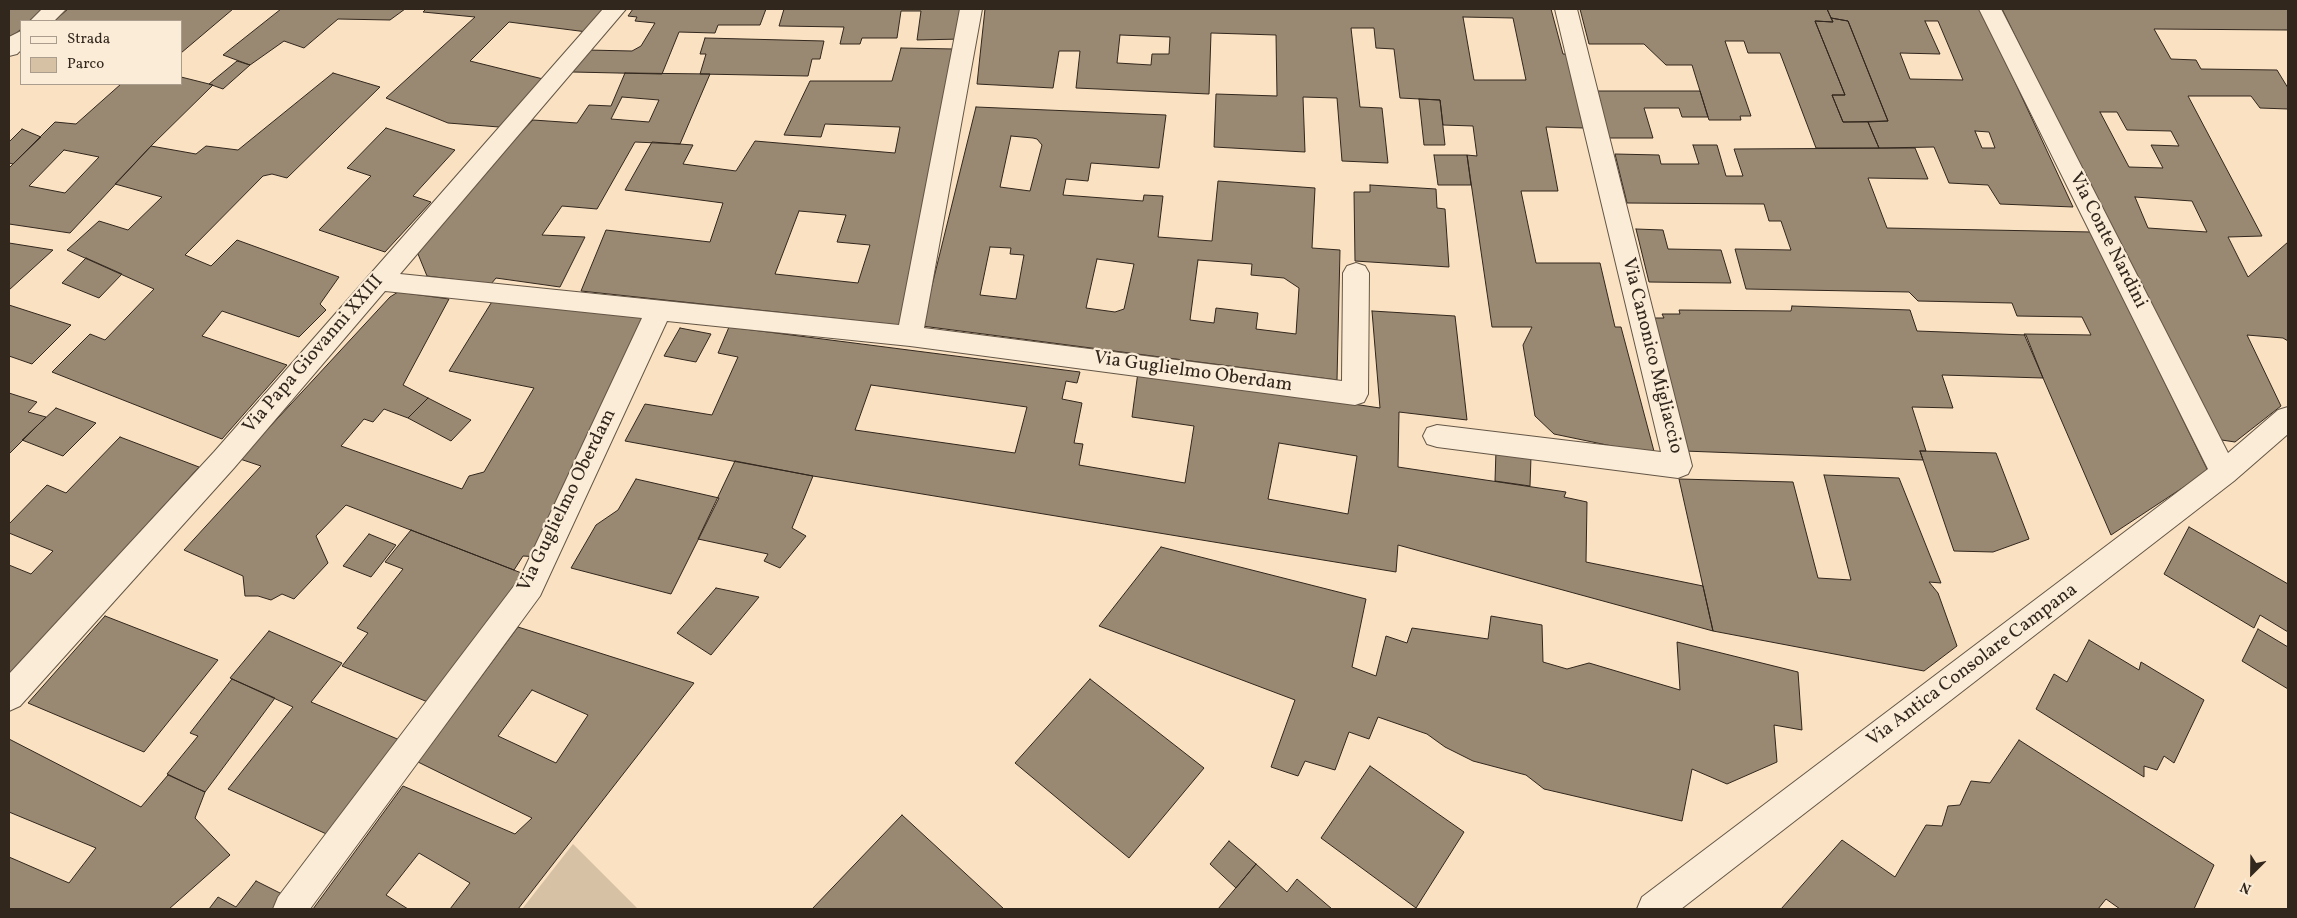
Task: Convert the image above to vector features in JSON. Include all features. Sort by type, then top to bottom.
[{"type":"street","points":[[41,20],[55,9]]},
{"type":"street","name":"Via Papa Giovanni XXIII","points":[[9,696],[224,460],[615,9]]},
{"type":"street","points":[[910,336],[971,9]]},
{"type":"street","name":"Via Canonico Migliaccio","points":[[1437,436],[1678,466],[1566,9]]},
{"type":"street","name":"Via Conte Nardini","points":[[1990,9],[2224,473]]},
{"type":"street","points":[[9,49],[20,39]]},
{"type":"street","name":"Via Guglielmo Oberdam","points":[[290,909],[530,586],[659,310],[910,336],[1356,394],[1356,273]]},
{"type":"street","points":[[378,281],[659,310]]},
{"type":"street","name":"Via Antica Consolare Campana","points":[[1654,909],[2224,473],[2288,418]]},
{"type":"green space","points":[[573,844],[638,909],[522,909]]},
{"type":"building","points":[[9,9],[44,9],[31,20],[20,20],[20,30],[9,40]]},
{"type":"building","points":[[68,9],[233,9],[182,52],[182,20],[55,20]]},
{"type":"building","points":[[281,9],[405,9],[390,20],[338,19],[304,48],[284,41],[250,65],[223,55]]},
{"type":"building","points":[[426,9],[607,9],[587,32],[509,22],[470,61],[543,79],[499,127],[448,123],[386,98],[475,17],[423,12]]},
{"type":"building","points":[[633,9],[766,9],[760,25],[718,25],[715,33],[679,32],[662,74],[573,72],[587,50],[632,51],[641,46],[655,23],[635,21],[637,17],[628,16]]},
{"type":"building","points":[[784,9],[963,9],[961,39],[917,40],[921,11],[901,11],[897,38],[862,38],[860,44],[840,44],[844,27],[779,26]]},
{"type":"building","points":[[985,9],[1551,9],[1563,54],[1570,54],[1585,128],[1546,127],[1558,191],[1521,191],[1536,263],[1600,263],[1615,327],[1621,327],[1655,455],[1554,434],[1535,416],[1523,345],[1532,327],[1492,327],[1467,155],[1477,156],[1473,126],[1443,125],[1440,100],[1400,98],[1394,49],[1376,48],[1374,28],[1351,28],[1360,107],[1382,108],[1388,163],[1342,161],[1337,98],[1303,97],[1305,152],[1214,147],[1216,94],[1277,96],[1276,35],[1211,33],[1209,94],[1076,88],[1080,51],[1059,51],[1053,88],[977,84]],"holes":[[[1463,17],[1513,18],[1526,80],[1474,80]],[[1120,35],[1170,37],[1169,54],[1152,54],[1151,65],[1117,63]]]},
{"type":"building","points":[[1580,9],[1827,9],[1833,22],[1815,21],[1845,95],[1832,95],[1843,122],[1868,122],[1879,148],[1816,148],[1780,53],[1748,53],[1744,41],[1725,41],[1751,116],[1740,116],[1741,120],[1709,120],[1692,65],[1666,65],[1644,44],[1589,44]]},
{"type":"building","points":[[1827,9],[1981,9],[2073,207],[2000,204],[1988,185],[1949,183],[1934,147],[1879,148],[1868,122],[1888,121],[1848,21],[1831,18]],"holes":[[[1925,21],[1938,21],[1963,80],[1910,79],[1900,53],[1940,54]],[[1975,131],[1989,132],[1995,148],[1982,148]]]},
{"type":"building","points":[[2002,9],[2288,9],[2288,30],[2154,29],[2171,59],[2196,60],[2201,69],[2277,70],[2288,88],[2288,109],[2260,108],[2251,96],[2188,96],[2262,236],[2228,237],[2248,277],[2288,242],[2288,341],[2283,338],[2247,335],[2281,406],[2235,442],[2215,439],[2211,435]],"holes":[[[2100,112],[2117,112],[2127,130],[2171,131],[2179,146],[2151,145],[2163,168],[2129,167]],[[2135,197],[2192,201],[2207,232],[2148,228]]]},
{"type":"building","points":[[1831,18],[1848,21],[1888,121],[1843,122],[1832,95],[1845,95],[1815,21],[1833,22]]},
{"type":"building","points":[[705,38],[824,41],[820,59],[812,59],[808,76],[700,74],[706,54],[700,54]]},
{"type":"building","points":[[901,48],[954,49],[907,326],[581,291],[606,230],[710,242],[723,203],[625,190],[652,142],[693,145],[683,164],[736,171],[755,141],[895,153],[900,127],[825,124],[821,137],[784,135],[810,81],[892,81]],"holes":[[[799,211],[846,215],[837,242],[870,245],[858,283],[775,274]]]},
{"type":"building","points":[[237,61],[250,65],[223,89],[209,84]]},
{"type":"building","points":[[333,73],[380,87],[287,178],[272,174],[263,176],[185,255],[211,266],[237,240],[339,277],[320,304],[326,310],[299,337],[222,311],[202,336],[287,365],[222,439],[52,372],[90,334],[105,340],[154,289],[67,250],[99,221],[128,230],[162,197],[115,184],[151,146],[196,154],[206,146],[238,150]]},
{"type":"building","points":[[625,73],[710,74],[680,144],[635,142],[597,209],[562,206],[542,235],[585,237],[560,287],[496,278],[491,284],[427,276],[418,254],[456,200],[533,120],[577,123],[589,105],[611,106]],"holes":[[[622,97],[659,100],[649,122],[611,119]]]},
{"type":"building","points":[[182,77],[213,85],[151,146],[70,233],[9,224],[9,168],[55,122],[76,124],[120,85],[182,85]],"holes":[[[64,150],[99,157],[65,193],[29,186]]]},
{"type":"building","points":[[1596,91],[1700,91],[1708,117],[1682,117],[1679,108],[1644,108],[1653,138],[1609,138]]},
{"type":"building","points":[[1419,99],[1440,100],[1445,145],[1424,145]]},
{"type":"building","points":[[976,107],[1166,115],[1159,168],[1091,163],[1088,181],[1066,179],[1063,195],[1143,201],[1144,195],[1163,196],[1158,237],[1212,241],[1218,181],[1315,188],[1312,248],[1340,250],[1337,380],[922,326]],"holes":[[[1011,136],[1037,139],[1042,145],[1030,191],[1000,187]],[[990,247],[1011,248],[1010,254],[1024,255],[1016,299],[980,295]],[[1097,259],[1134,264],[1124,309],[1115,312],[1086,308]],[[1198,260],[1252,264],[1251,275],[1284,278],[1299,288],[1296,334],[1256,329],[1258,313],[1216,308],[1214,323],[1190,320]]]},
{"type":"building","points":[[386,128],[455,150],[413,196],[431,202],[385,252],[319,230],[371,176],[347,168]]},
{"type":"building","points":[[22,129],[41,137],[13,164],[9,163],[9,142]]},
{"type":"building","points":[[1693,145],[1717,145],[1726,176],[1743,176],[1734,149],[1915,148],[1928,179],[1868,178],[1887,228],[2091,232],[2208,471],[2111,535],[2024,334],[2091,335],[2082,317],[2017,316],[2012,303],[1918,301],[1909,292],[1746,289],[1735,249],[1791,250],[1781,221],[1769,221],[1764,204],[1627,203],[1615,154],[1659,155],[1661,164],[1699,164]]},
{"type":"building","points":[[1434,155],[1467,155],[1471,185],[1438,185]]},
{"type":"building","points":[[1370,185],[1436,189],[1437,208],[1445,209],[1449,267],[1355,261],[1354,192],[1370,192]]},
{"type":"building","points":[[1636,229],[1663,230],[1668,249],[1721,250],[1731,283],[1649,282]]},
{"type":"building","points":[[9,243],[53,250],[9,290]]},
{"type":"building","points":[[86,258],[122,274],[99,298],[62,283]]},
{"type":"building","points":[[398,292],[449,299],[403,385],[428,398],[408,418],[384,409],[373,422],[364,419],[341,446],[462,489],[469,476],[484,472],[534,388],[449,371],[493,300],[650,316],[541,557],[523,556],[514,570],[346,505],[316,536],[328,563],[294,599],[282,594],[271,600],[258,596],[245,596],[243,576],[184,550],[261,466],[240,459],[390,297]]},
{"type":"building","points":[[9,305],[71,325],[32,364],[9,356]]},
{"type":"building","points":[[1792,306],[1910,310],[1917,331],[2026,335],[2043,378],[1942,375],[1953,408],[1912,407],[1926,451],[1920,451],[1923,460],[1684,451],[1653,318],[1664,318],[1662,314],[1680,314],[1679,310],[1791,311]]},
{"type":"building","points":[[1372,311],[1455,316],[1467,420],[1399,412],[1398,467],[1566,492],[1564,497],[1587,502],[1586,562],[1703,586],[1713,631],[1398,545],[1396,572],[813,476],[625,441],[645,404],[712,415],[738,357],[718,353],[729,327],[1080,372],[1077,383],[1066,381],[1062,399],[1082,403],[1074,443],[1083,444],[1079,465],[1185,483],[1194,426],[1132,417],[1138,372],[1380,408]],"holes":[[[871,385],[1027,407],[1015,453],[855,430]],[[1279,443],[1357,456],[1348,514],[1268,499]]]},
{"type":"building","points":[[680,328],[711,334],[696,362],[664,356]]},
{"type":"building","points":[[9,393],[37,402],[28,412],[46,417],[9,454]]},
{"type":"building","points":[[428,398],[471,420],[451,441],[408,418]]},
{"type":"building","points":[[56,408],[96,423],[63,456],[22,440]]},
{"type":"building","points":[[120,437],[199,467],[9,676],[9,565],[31,574],[53,551],[9,533],[9,524],[47,485],[66,493]]},
{"type":"building","points":[[1496,451],[1531,457],[1530,486],[1495,481]]},
{"type":"building","points":[[1920,451],[1996,453],[2029,539],[1993,552],[1954,551]]},
{"type":"building","points":[[735,461],[813,476],[792,528],[806,536],[780,568],[764,561],[768,554],[698,539]]},
{"type":"building","points":[[1824,475],[1899,478],[1941,583],[1929,582],[1938,593],[1957,646],[1924,671],[1713,631],[1679,479],[1793,482],[1818,578],[1851,580]]},
{"type":"building","points":[[636,479],[719,498],[671,594],[571,568],[596,525],[618,510]]},
{"type":"building","points":[[2189,527],[2288,584],[2288,632],[2260,615],[2254,628],[2164,574]]},
{"type":"building","points":[[411,530],[524,574],[430,703],[342,666],[368,633],[357,628],[403,569],[385,562]]},
{"type":"building","points":[[369,534],[396,545],[371,577],[343,566]]},
{"type":"building","points":[[1161,547],[1366,599],[1352,667],[1376,676],[1386,636],[1407,643],[1412,628],[1488,639],[1491,616],[1542,625],[1543,662],[1567,669],[1589,663],[1680,690],[1677,642],[1798,672],[1802,730],[1774,725],[1777,762],[1727,784],[1692,769],[1682,821],[1544,789],[1526,775],[1473,761],[1445,747],[1427,734],[1378,717],[1369,739],[1349,732],[1335,770],[1305,761],[1298,776],[1271,767],[1295,700],[1099,626]]},
{"type":"building","points":[[716,588],[759,597],[711,655],[677,633]]},
{"type":"building","points":[[105,616],[218,660],[144,752],[28,703]]},
{"type":"building","points":[[518,627],[694,683],[518,909],[450,909],[470,883],[419,853],[386,895],[408,909],[313,909],[403,786],[515,834],[532,818],[418,762]],"holes":[[[532,690],[588,715],[556,763],[498,736]]]},
{"type":"building","points":[[2258,629],[2288,647],[2288,689],[2242,661]]},
{"type":"building","points":[[269,631],[342,663],[311,702],[402,741],[333,837],[228,789],[293,707],[230,678]]},
{"type":"building","points":[[2089,640],[2139,670],[2141,662],[2204,700],[2174,763],[2164,756],[2157,770],[2144,766],[2144,777],[2036,709],[2054,674],[2067,682]]},
{"type":"building","points":[[232,679],[275,698],[205,792],[167,774],[198,736],[190,733]]},
{"type":"building","points":[[1090,679],[1204,768],[1129,858],[1015,763]]},
{"type":"building","points":[[9,739],[141,807],[168,775],[205,792],[195,818],[230,855],[169,909],[9,909],[9,857],[69,883],[96,848],[9,812]]},
{"type":"building","points":[[2019,740],[2214,865],[2194,909],[2120,909],[2106,899],[2098,909],[1781,909],[1842,840],[1895,877],[1926,825],[1942,826],[1948,806],[1960,805],[1971,781],[1990,783]]},
{"type":"building","points":[[1370,766],[1464,832],[1416,908],[1321,838]]},
{"type":"building","points":[[902,815],[1004,909],[812,909]]},
{"type":"building","points":[[1229,841],[1256,864],[1236,888],[1210,864]]},
{"type":"building","points":[[1256,864],[1287,892],[1297,879],[1332,909],[1218,909]]},
{"type":"building","points":[[256,881],[292,899],[284,909],[209,909],[218,897],[236,907]]}]
